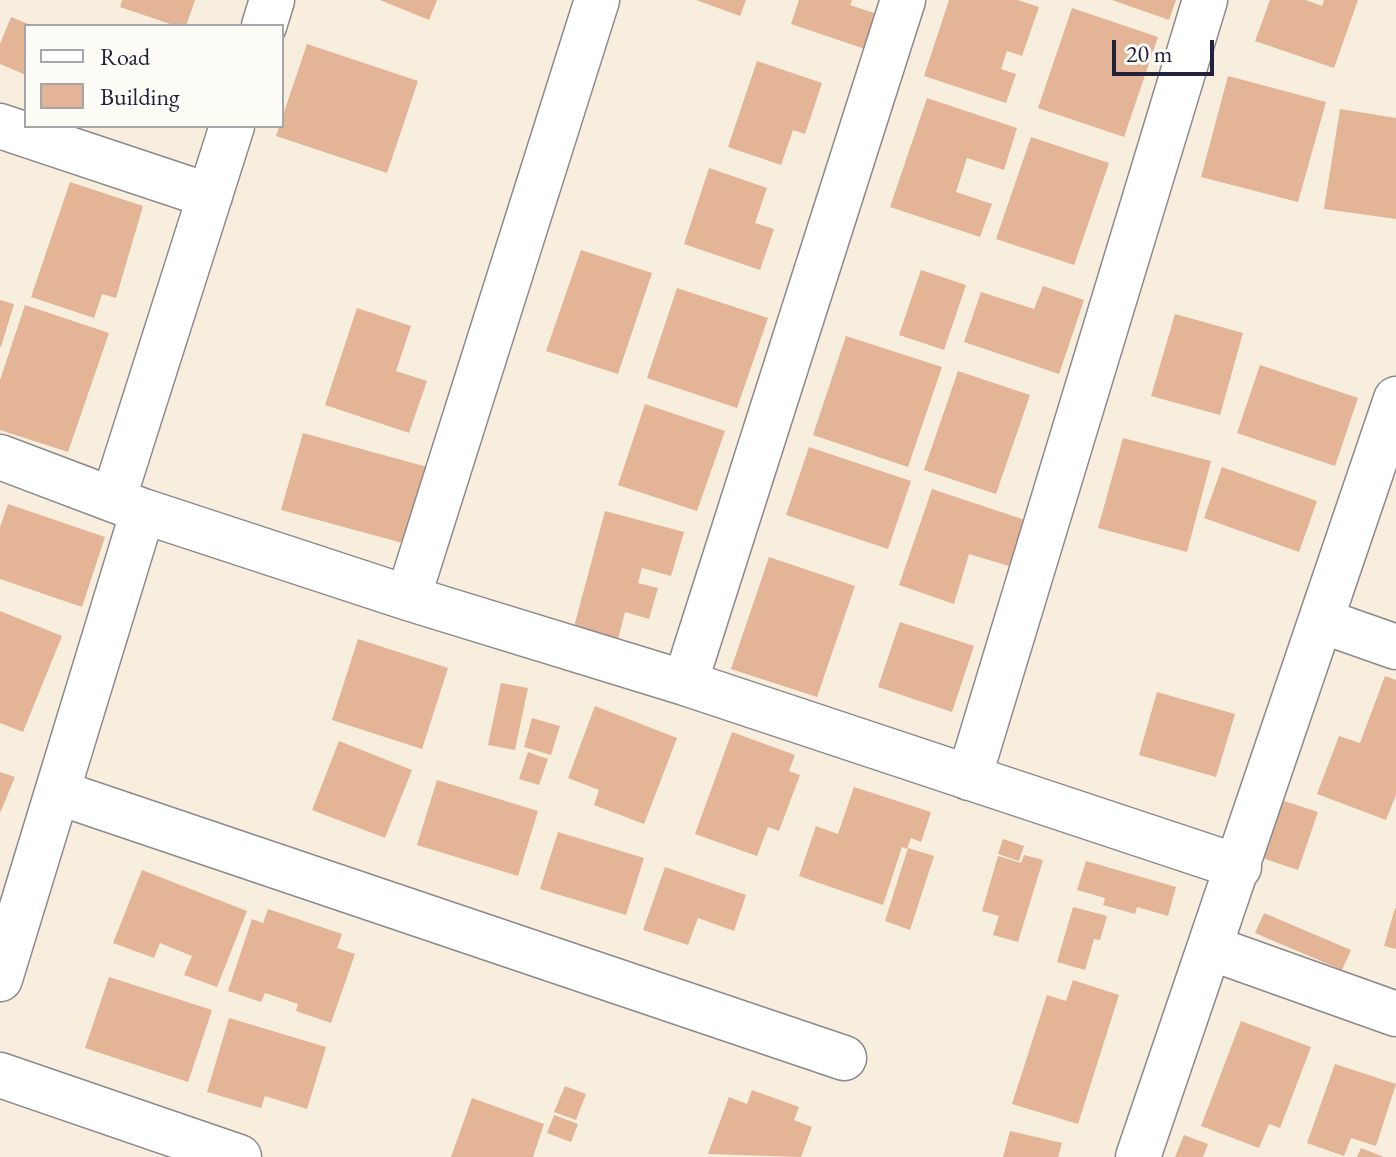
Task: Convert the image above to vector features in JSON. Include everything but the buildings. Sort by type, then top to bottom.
[{"type":"street","points":[[265,24],[272,0]]},
{"type":"street","points":[[408,598],[597,0]]},
{"type":"street","points":[[685,683],[903,0]]},
{"type":"street","points":[[969,778],[1205,0]]},
{"type":"street","points":[[0,126],[210,196]]},
{"type":"street","points":[[0,979],[57,792],[128,504],[210,196],[231,128]]},
{"type":"street","points":[[1138,1157],[1396,399]]},
{"type":"street","points":[[0,457],[128,504],[408,598],[685,683],[1239,867]]},
{"type":"street","points":[[1322,621],[1396,647]]},
{"type":"street","points":[[57,792],[844,1058]]},
{"type":"street","points":[[1211,948],[1396,1014]]},
{"type":"street","points":[[0,1075],[239,1157]]}]
